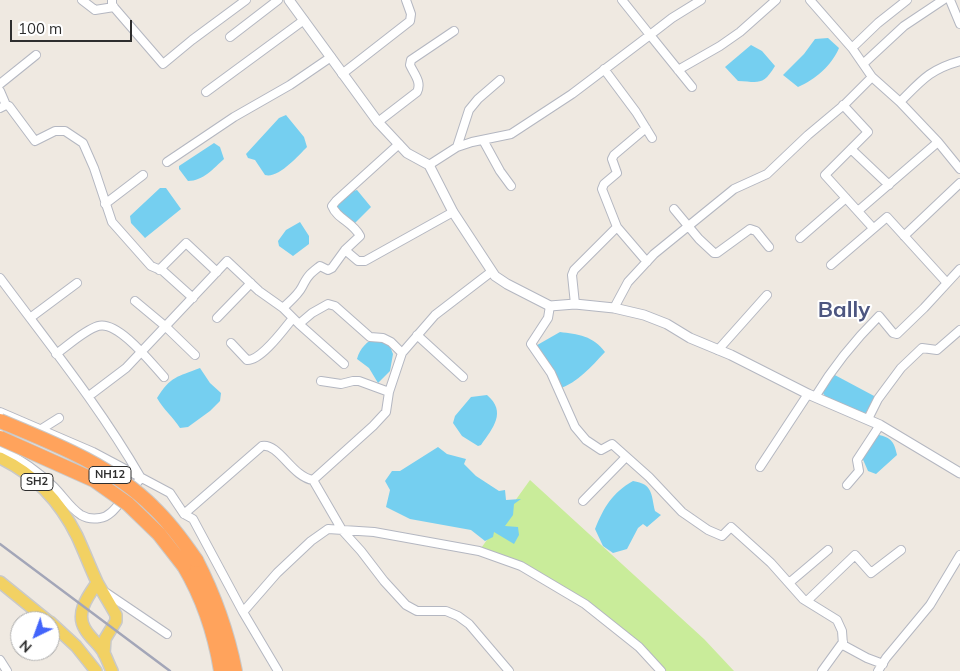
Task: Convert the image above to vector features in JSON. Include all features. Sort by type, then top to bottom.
[{"type":"highway","name":"NH12","points":[[0,421],[101,468],[153,506],[177,533],[190,563],[194,583],[214,637],[221,671]]},
{"type":"highway","name":"NH12","points":[[0,438],[94,480],[128,504],[190,563],[215,598],[230,647],[235,671]]},
{"type":"main road","name":"SH2","points":[[0,458],[37,482],[66,516],[100,587],[116,615],[116,621],[106,639],[104,654]]},
{"type":"main road","points":[[0,582],[36,611]]},
{"type":"main road","points":[[100,587],[87,598],[81,617],[84,628],[104,654],[112,671]]},
{"type":"main road","points":[[60,630],[96,671]]},
{"type":"street","points":[[82,0],[95,10],[113,3],[163,64],[246,0]]},
{"type":"street","points":[[230,37],[278,0]]},
{"type":"street","points":[[289,0],[378,122],[407,153],[429,165],[453,212],[495,276],[550,306],[575,304],[614,308],[644,315],[667,324],[690,338],[811,395],[880,424],[960,473]]},
{"type":"street","points":[[342,74],[410,21],[411,14],[406,0]]},
{"type":"street","points":[[622,0],[692,87]]},
{"type":"street","points":[[429,165],[457,147],[511,134],[548,110],[672,18],[701,0]]},
{"type":"street","points":[[678,70],[740,32],[776,0]]},
{"type":"street","points":[[810,0],[852,48],[872,77],[900,102],[938,142],[960,169]]},
{"type":"street","points":[[852,48],[878,23],[908,0]]},
{"type":"street","points":[[863,64],[904,26],[942,0]]},
{"type":"street","points":[[950,0],[960,24]]},
{"type":"street","points":[[206,92],[304,20]]},
{"type":"street","points":[[378,122],[417,92],[418,81],[410,65],[411,60],[454,31]]},
{"type":"street","points":[[0,84],[36,55]]},
{"type":"street","points":[[167,162],[234,117],[290,85],[331,58]]},
{"type":"street","points":[[900,102],[938,68],[960,61]]},
{"type":"street","points":[[604,69],[652,138]]},
{"type":"street","points":[[614,308],[628,282],[654,254],[734,189],[767,174],[872,77]]},
{"type":"street","points":[[457,147],[469,110],[500,80]]},
{"type":"street","points":[[0,90],[3,107],[12,110],[35,141],[55,131],[65,131],[83,143],[94,168],[112,222],[151,266],[170,277],[193,298]]},
{"type":"street","points":[[843,105],[868,132],[825,175],[874,228]]},
{"type":"street","points":[[646,128],[614,154],[612,159],[617,173],[602,187],[604,197],[617,227],[647,262]]},
{"type":"street","points":[[483,140],[500,171],[511,186]]},
{"type":"street","points":[[858,211],[938,142]]},
{"type":"street","points":[[283,308],[302,288],[307,277],[320,266],[328,270],[332,268],[345,250],[360,236],[356,228],[335,212],[332,206],[399,144]]},
{"type":"street","points":[[851,149],[889,184]]},
{"type":"street","points":[[105,204],[143,175]]},
{"type":"street","points":[[904,236],[960,183]]},
{"type":"street","points":[[800,238],[846,198]]},
{"type":"street","points":[[674,210],[714,253],[717,254],[750,229],[756,231],[768,247]]},
{"type":"street","points":[[345,250],[358,261],[365,262],[453,212]]},
{"type":"street","points":[[831,265],[887,217],[947,283]]},
{"type":"street","points":[[575,304],[572,275],[574,270],[617,227]]},
{"type":"street","points":[[159,270],[186,243],[217,272]]},
{"type":"street","points":[[89,396],[126,368],[227,261],[259,291],[283,308],[344,364]]},
{"type":"street","points":[[760,467],[811,395],[850,346],[878,316],[897,334],[960,269]]},
{"type":"street","points":[[313,480],[386,412],[389,392],[402,353],[417,335],[435,315],[492,272]]},
{"type":"street","points":[[0,278],[89,396],[141,478]]},
{"type":"street","points":[[30,318],[77,283]]},
{"type":"street","points":[[217,318],[251,283]]},
{"type":"street","points":[[718,350],[767,295]]},
{"type":"street","points":[[135,301],[195,355]]},
{"type":"street","points":[[231,342],[247,360],[255,359],[296,321],[328,304],[335,306],[370,338],[382,338],[392,342],[402,353]]},
{"type":"street","points":[[550,306],[548,318],[531,344],[551,373],[575,427],[586,440],[601,450],[612,444],[650,477],[682,512],[702,525],[722,536],[731,527],[807,601],[837,620],[842,631],[843,645],[883,664]]},
{"type":"street","points":[[56,354],[89,331],[100,326],[108,326],[117,330],[142,352],[164,378]]},
{"type":"street","points":[[868,419],[888,383],[919,350],[926,347],[937,350],[960,330]]},
{"type":"street","points":[[417,335],[463,377]]},
{"type":"street","points":[[322,381],[341,384],[360,381],[389,392]]},
{"type":"street","points":[[0,412],[93,452],[170,493],[184,514],[193,519],[243,612],[278,671]]},
{"type":"street","points":[[40,430],[58,418]]},
{"type":"street","points":[[847,485],[859,471],[857,460],[880,424]]},
{"type":"street","points":[[184,514],[262,446],[267,445],[274,449],[299,475],[313,480],[342,530],[406,605],[417,611],[446,611],[458,616],[469,624],[509,671]]},
{"type":"street","points":[[0,449],[39,473],[72,507],[82,515],[92,518],[102,518],[110,514],[141,478]]},
{"type":"street","points":[[583,501],[626,457]]},
{"type":"street","points":[[243,612],[277,572],[311,541],[328,530],[374,532],[478,551],[521,566],[585,604],[638,647],[661,671]]},
{"type":"street","points":[[788,584],[828,550]]},
{"type":"street","points":[[807,601],[855,555],[871,573],[901,550]]},
{"type":"street","points":[[878,671],[930,605],[960,555]]},
{"type":"street","points":[[100,587],[167,634]]},
{"type":"street","points":[[822,671],[830,657],[843,642]]},
{"type":"street","points":[[0,660],[7,671]]},
{"type":"green space","points":[[530,480],[704,639],[734,671],[661,671],[585,604],[521,566],[479,551]]},
{"type":"water","points":[[828,38],[839,48],[832,60],[817,76],[798,87],[783,75],[804,54],[815,39]]},
{"type":"water","points":[[751,45],[762,51],[775,66],[764,80],[738,81],[725,67]]},
{"type":"water","points":[[286,115],[304,137],[307,147],[276,174],[265,175],[255,160],[248,158],[246,154],[279,118]]},
{"type":"water","points":[[214,143],[220,147],[224,159],[199,179],[188,181],[179,169],[179,166]]},
{"type":"water","points":[[160,188],[166,188],[181,209],[145,238],[131,223],[130,216]]},
{"type":"water","points":[[357,190],[371,207],[352,226],[334,205],[344,194]]},
{"type":"water","points":[[300,222],[309,236],[309,244],[293,256],[279,246],[278,241],[286,230]]},
{"type":"water","points":[[560,332],[590,339],[596,342],[605,352],[578,378],[559,389],[532,348]]},
{"type":"water","points":[[377,337],[389,344],[393,354],[390,371],[378,383],[369,368],[357,359],[364,345]]},
{"type":"water","points":[[200,368],[210,383],[221,393],[220,401],[188,427],[180,428],[157,398],[171,381]]},
{"type":"water","points":[[831,373],[876,397],[865,414],[826,397],[822,392]]},
{"type":"water","points":[[487,395],[493,401],[496,408],[496,420],[486,439],[478,446],[462,436],[453,423],[455,416],[471,397]]},
{"type":"water","points":[[875,434],[891,440],[897,455],[876,474],[868,471],[861,455]]},
{"type":"water","points":[[438,447],[447,454],[466,459],[464,464],[476,476],[499,491],[505,490],[506,500],[521,499],[514,504],[513,515],[505,526],[518,527],[519,535],[514,544],[494,532],[493,537],[485,541],[471,530],[410,519],[386,507],[390,490],[385,481],[392,471],[400,471]]},
{"type":"water","points":[[633,481],[640,482],[648,487],[652,495],[655,511],[661,515],[647,527],[643,524],[638,528],[627,549],[613,553],[603,546],[595,529],[610,501],[619,490]]},
{"type":"railway","points":[[0,544],[170,671]]},
{"type":"district","name":"Bally","points":[[844,310]]}]
